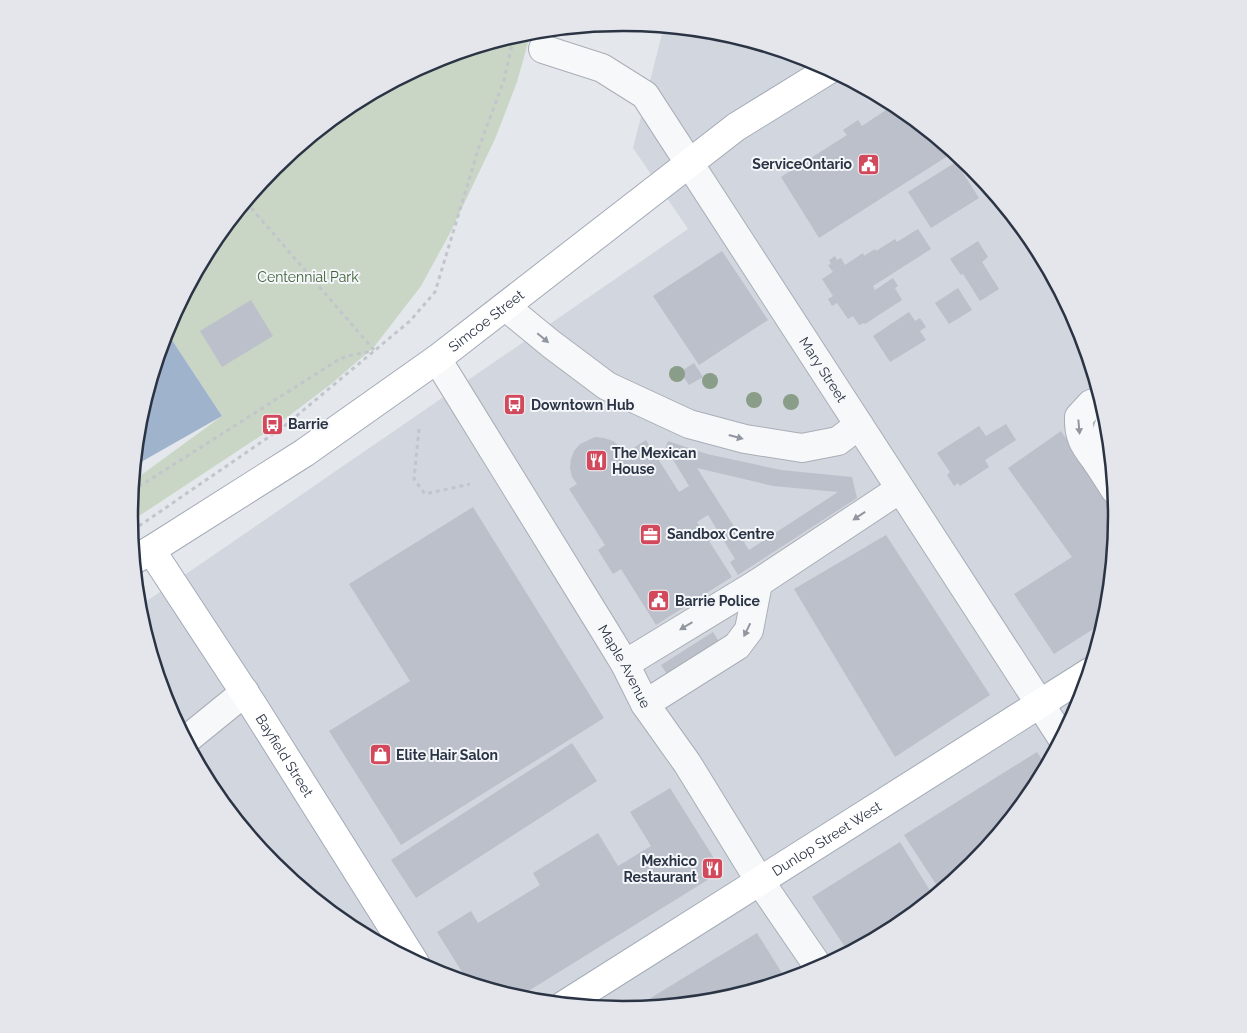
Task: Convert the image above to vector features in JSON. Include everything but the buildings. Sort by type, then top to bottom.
[{"type":"main road","name":"Simcoe Street","points":[[143,555],[304,453],[506,307],[736,127],[823,74]]},
{"type":"main road","name":"Bayfield Street","points":[[143,555],[245,692],[408,951]]},
{"type":"main road","name":"Dunlop Street West","points":[[573,999],[1081,678]]},
{"type":"street","name":"Mary Street","points":[[543,49],[602,68],[645,95],[1058,732]]},
{"type":"street","points":[[506,307],[607,386],[689,424],[745,439],[802,448],[838,441],[858,425]]},
{"type":"street","name":"Maple Avenue","points":[[436,359],[625,664],[645,704],[687,763],[759,880],[815,962]]},
{"type":"street","points":[[1095,403],[1079,418],[1078,432],[1086,448],[1107,478]]},
{"type":"street","points":[[1097,462],[1103,442]]},
{"type":"street","points":[[625,664],[758,583],[900,488]]},
{"type":"street","points":[[645,704],[737,646],[749,630],[758,583]]},
{"type":"street","points":[[191,736],[245,692]]},
{"type":"path","points":[[138,526],[282,428],[410,321],[434,292],[478,150],[504,80],[512,45]]},
{"type":"path","points":[[250,207],[374,350]]},
{"type":"path","points":[[139,487],[338,360],[374,350]]},
{"type":"path","points":[[419,429],[414,479],[425,494],[470,484]]},
{"type":"shaded area","points":[[662,33],[687,35],[749,48],[809,68],[866,96],[919,132],[967,173],[1008,221],[1044,274],[1059,302],[1072,331],[1092,391],[1105,453],[1109,516],[1105,580],[1099,611],[1092,642],[1072,702],[1044,759],[1027,786],[1008,812],[967,860],[919,901],[893,920],[838,952],[809,965],[749,985],[718,992],[687,998],[624,1002],[560,998],[529,992],[498,985],[438,965],[381,937],[354,920],[304,881],[280,860],[239,812],[203,759],[175,702],[164,672],[146,601],[688,229],[633,148]]},
{"type":"green space","name":"Centennial Park","points":[[528,41],[517,82],[495,139],[450,233],[421,286],[374,347],[331,384],[277,425],[138,517],[140,476],[222,416],[172,340],[188,302],[203,274],[239,221],[280,173],[328,132],[381,96],[438,68],[498,48]]},
{"type":"water","points":[[172,340],[222,416],[141,462],[155,391]]},
{"type":"place","name":"ServiceOntario","points":[[868,164]]},
{"type":"place","name":"Downtown Hub","points":[[515,405]]},
{"type":"place","name":"Barrie","points":[[272,424]]},
{"type":"place","name":"The Mexican House","points":[[596,461]]},
{"type":"place","name":"Sandbox Centre","points":[[651,534]]},
{"type":"place","name":"Barrie Police","points":[[659,601]]},
{"type":"place","name":"Elite Hair Salon","points":[[380,755]]},
{"type":"place","name":"Mexhico Restaurant","points":[[713,869]]}]
